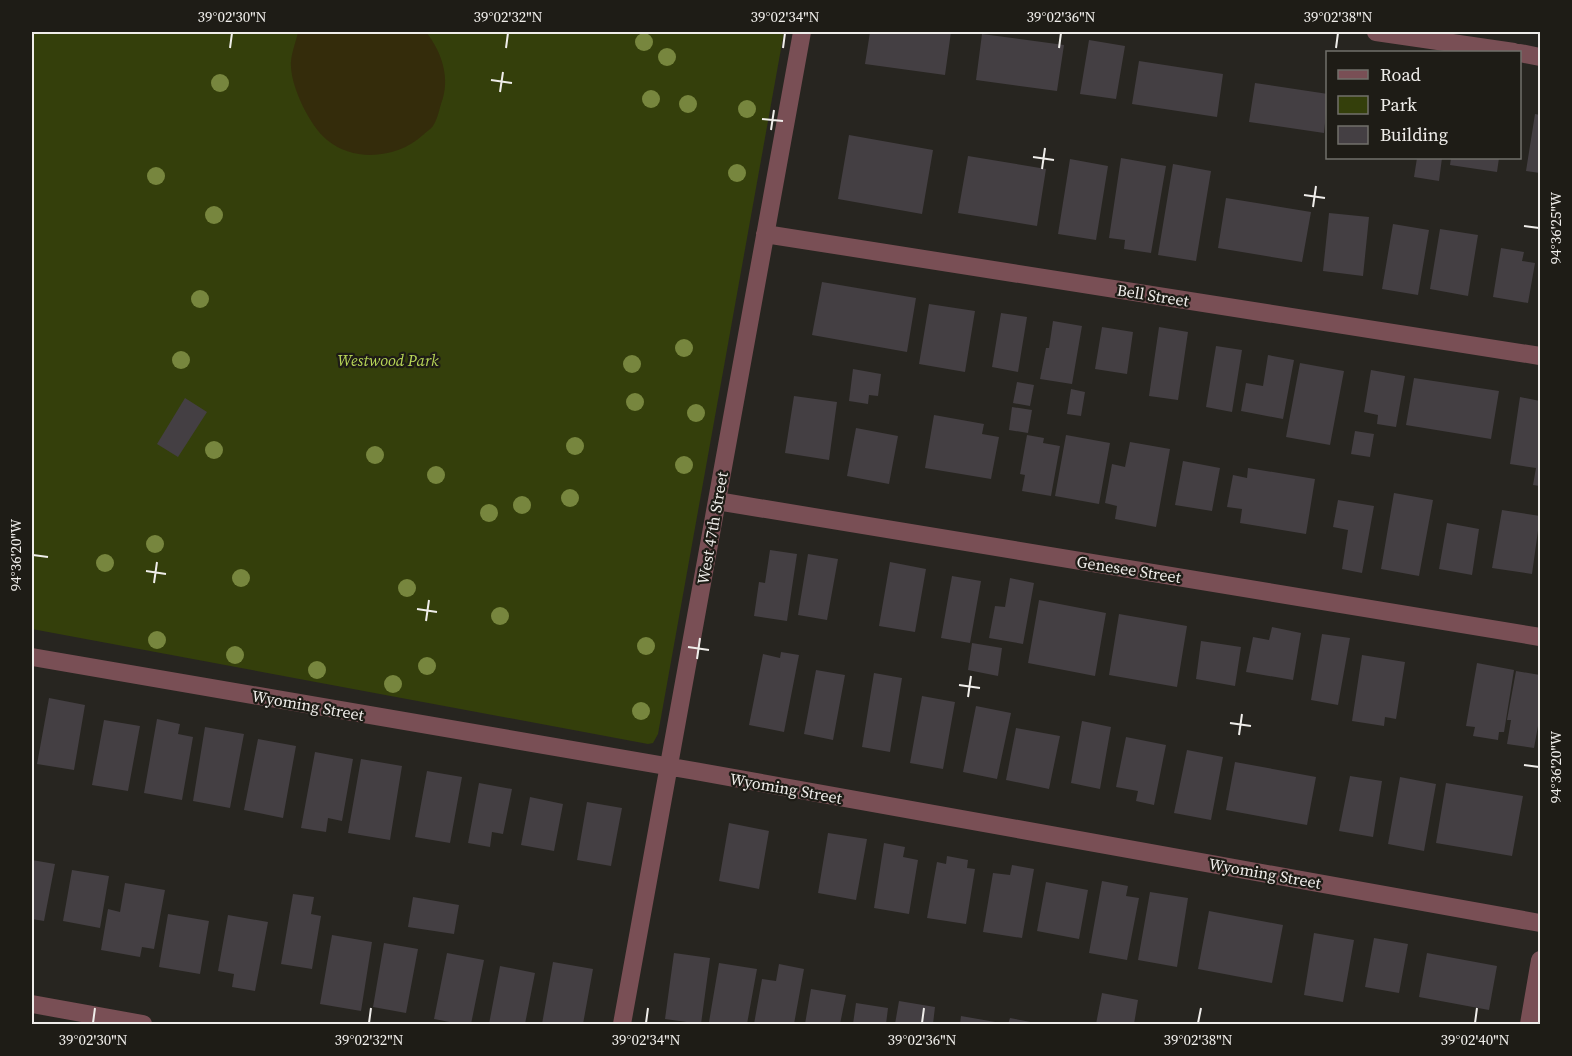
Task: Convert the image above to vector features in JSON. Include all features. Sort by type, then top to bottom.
[{"type":"street","name":"West 47th Street","points":[[622,1024],[802,32]]},
{"type":"street","points":[[1376,32],[1507,51]]},
{"type":"street","points":[[1521,53],[1540,57]]},
{"type":"street","name":"Bell Street","points":[[765,234],[1540,356]]},
{"type":"street","name":"Genesee Street","points":[[717,501],[1540,637]]},
{"type":"street","name":"Wyoming Street","points":[[32,657],[670,767],[1540,922]]},
{"type":"street","points":[[1529,1024],[1540,960]]},
{"type":"street","points":[[32,1004],[143,1024]]},
{"type":"green space","name":"Westwood Park","points":[[32,32],[784,32],[658,734],[653,743],[648,744],[32,629]]},
{"type":"sand","points":[[298,32],[426,32],[440,57],[445,76],[444,95],[433,126],[413,143],[389,153],[376,155],[350,152],[327,140],[308,117],[292,76],[292,54]]},
{"type":"building","points":[[870,32],[951,32],[945,75],[865,64]]},
{"type":"building","points":[[982,34],[1064,45],[1057,91],[976,80]]},
{"type":"building","points":[[1089,40],[1125,46],[1116,99],[1080,94]]},
{"type":"building","points":[[1139,61],[1223,74],[1217,117],[1132,104]]},
{"type":"building","points":[[1255,83],[1326,94],[1324,133],[1249,122]]},
{"type":"building","points":[[1535,114],[1540,115],[1540,173],[1526,171]]},
{"type":"building","points":[[849,135],[933,150],[922,214],[838,199]]},
{"type":"building","points":[[968,156],[1046,169],[1037,226],[958,213]]},
{"type":"building","points":[[1121,158],[1166,166],[1151,253],[1124,249],[1125,240],[1109,238]]},
{"type":"building","points":[[1070,159],[1108,166],[1096,240],[1058,234]]},
{"type":"building","points":[[1417,159],[1442,159],[1439,181],[1414,177]]},
{"type":"building","points":[[1451,159],[1499,159],[1497,172],[1450,165]]},
{"type":"building","points":[[1173,164],[1211,171],[1196,261],[1158,255]]},
{"type":"building","points":[[1226,198],[1311,212],[1302,262],[1218,248]]},
{"type":"building","points":[[1329,213],[1369,217],[1363,276],[1323,271]]},
{"type":"building","points":[[1393,224],[1429,230],[1418,295],[1382,289]]},
{"type":"building","points":[[1440,229],[1478,235],[1468,296],[1430,289]]},
{"type":"building","points":[[1501,248],[1524,252],[1522,261],[1535,263],[1528,303],[1493,297]]},
{"type":"building","points":[[822,282],[916,298],[907,352],[812,335]]},
{"type":"building","points":[[929,304],[975,311],[965,372],[919,364]]},
{"type":"building","points":[[1001,313],[1027,317],[1018,372],[992,367]]},
{"type":"building","points":[[1053,321],[1082,326],[1072,384],[1040,379],[1046,348],[1049,348]]},
{"type":"building","points":[[1102,327],[1133,332],[1127,374],[1095,369]]},
{"type":"building","points":[[1159,327],[1188,332],[1178,400],[1149,396]]},
{"type":"building","points":[[1216,346],[1242,350],[1232,412],[1206,407]]},
{"type":"building","points":[[1268,355],[1294,360],[1283,419],[1241,411],[1246,383],[1263,386]]},
{"type":"building","points":[[1300,363],[1344,371],[1330,445],[1286,437]]},
{"type":"building","points":[[853,369],[881,374],[878,396],[869,395],[868,404],[849,401]]},
{"type":"building","points":[[1371,370],[1405,376],[1396,427],[1377,424],[1378,415],[1364,412]]},
{"type":"building","points":[[1414,378],[1499,391],[1491,439],[1406,425]]},
{"type":"building","points":[[1017,382],[1034,385],[1030,406],[1013,403]]},
{"type":"building","points":[[1071,389],[1085,392],[1081,416],[1067,414]]},
{"type":"building","points":[[794,396],[837,402],[829,460],[785,453]]},
{"type":"building","points":[[1520,397],[1540,401],[1540,486],[1533,485],[1536,468],[1510,464]]},
{"type":"building","points":[[185,398],[207,412],[178,457],[157,444]]},
{"type":"building","points":[[1012,407],[1032,410],[1028,433],[1009,430]]},
{"type":"building","points":[[934,415],[984,424],[982,434],[999,437],[991,479],[925,468]]},
{"type":"building","points":[[856,428],[898,436],[889,484],[847,476]]},
{"type":"building","points":[[1355,431],[1374,434],[1370,457],[1351,454]]},
{"type":"building","points":[[1027,435],[1044,438],[1043,443],[1060,446],[1051,496],[1022,491],[1025,475],[1020,474]]},
{"type":"building","points":[[1066,435],[1110,443],[1099,504],[1055,496]]},
{"type":"building","points":[[1130,442],[1170,449],[1156,527],[1115,519],[1117,506],[1105,503],[1112,464],[1125,467]]},
{"type":"building","points":[[1183,461],[1220,468],[1212,511],[1175,505]]},
{"type":"building","points":[[1248,468],[1315,479],[1306,534],[1240,523],[1242,509],[1227,507],[1233,475],[1247,478]]},
{"type":"building","points":[[1394,493],[1433,500],[1419,576],[1381,569]]},
{"type":"building","points":[[1338,500],[1374,506],[1362,573],[1342,569],[1348,530],[1333,527]]},
{"type":"building","points":[[1502,510],[1540,516],[1532,574],[1492,568]]},
{"type":"building","points":[[1447,523],[1479,529],[1472,575],[1439,569]]},
{"type":"building","points":[[770,550],[797,554],[787,621],[754,616],[759,582],[765,583]]},
{"type":"building","points":[[808,554],[838,559],[827,620],[798,615]]},
{"type":"building","points":[[890,562],[926,569],[915,632],[879,626]]},
{"type":"building","points":[[952,576],[981,581],[970,643],[941,638]]},
{"type":"building","points":[[1010,578],[1034,583],[1023,644],[989,638],[995,606],[1005,607]]},
{"type":"building","points":[[1039,600],[1106,613],[1095,676],[1028,663]]},
{"type":"building","points":[[1119,614],[1187,626],[1177,687],[1109,675]]},
{"type":"building","points":[[1272,627],[1301,633],[1293,680],[1246,672],[1253,637],[1269,640]]},
{"type":"building","points":[[1322,634],[1350,638],[1338,705],[1311,700]]},
{"type":"building","points":[[1201,641],[1241,647],[1235,686],[1196,679]]},
{"type":"building","points":[[972,643],[1002,648],[998,676],[968,670]]},
{"type":"building","points":[[781,652],[799,655],[784,732],[749,725],[763,654],[780,658]]},
{"type":"building","points":[[1362,655],[1405,662],[1396,719],[1385,717],[1384,726],[1352,721]]},
{"type":"building","points":[[1477,663],[1514,670],[1504,732],[1499,732],[1498,740],[1473,736],[1475,727],[1466,726]]},
{"type":"building","points":[[816,670],[845,675],[833,740],[804,734]]},
{"type":"building","points":[[1516,671],[1540,675],[1540,727],[1538,726],[1534,748],[1507,744],[1511,720],[1507,720]]},
{"type":"building","points":[[874,673],[902,678],[890,752],[862,747]]},
{"type":"building","points":[[922,696],[955,702],[943,769],[910,763]]},
{"type":"building","points":[[49,698],[85,705],[74,770],[37,764]]},
{"type":"building","points":[[976,706],[1011,713],[997,779],[963,772]]},
{"type":"building","points":[[157,719],[180,724],[178,734],[193,737],[182,800],[144,793]]},
{"type":"building","points":[[104,720],[140,726],[128,791],[92,785]]},
{"type":"building","points":[[1082,721],[1111,727],[1100,789],[1071,783]]},
{"type":"building","points":[[205,727],[244,734],[230,808],[193,801]]},
{"type":"building","points":[[1016,728],[1060,736],[1049,789],[1006,780]]},
{"type":"building","points":[[1126,737],[1166,745],[1154,805],[1136,801],[1138,791],[1116,787]]},
{"type":"building","points":[[258,739],[296,746],[283,818],[244,810]]},
{"type":"building","points":[[1187,750],[1223,757],[1211,820],[1174,813]]},
{"type":"building","points":[[315,752],[353,759],[342,821],[328,818],[326,832],[301,828]]},
{"type":"building","points":[[361,759],[402,766],[390,840],[348,833]]},
{"type":"building","points":[[1235,762],[1316,777],[1307,825],[1226,810]]},
{"type":"building","points":[[427,771],[462,777],[450,843],[415,837]]},
{"type":"building","points":[[1350,776],[1382,781],[1373,837],[1339,831]]},
{"type":"building","points":[[1400,777],[1436,784],[1424,851],[1388,844]]},
{"type":"building","points":[[479,783],[512,789],[503,834],[492,832],[490,847],[468,843]]},
{"type":"building","points":[[1446,783],[1523,796],[1512,856],[1436,843]]},
{"type":"building","points":[[530,797],[563,804],[554,851],[521,845]]},
{"type":"building","points":[[587,802],[622,808],[611,866],[577,860]]},
{"type":"building","points":[[729,823],[769,831],[759,889],[719,881]]},
{"type":"building","points":[[828,833],[867,839],[856,900],[818,893]]},
{"type":"building","points":[[884,843],[905,847],[903,857],[918,860],[909,914],[874,908]]},
{"type":"building","points":[[947,856],[968,860],[967,868],[975,869],[966,924],[927,918],[937,862],[946,864]]},
{"type":"building","points":[[32,860],[55,864],[44,921],[32,919]]},
{"type":"building","points":[[1012,865],[1034,869],[1022,938],[983,932],[993,873],[1010,875]]},
{"type":"building","points":[[72,870],[109,876],[100,928],[63,921]]},
{"type":"building","points":[[1102,881],[1128,886],[1126,896],[1139,898],[1127,960],[1089,953]]},
{"type":"building","points":[[1046,882],[1088,890],[1079,939],[1037,931]]},
{"type":"building","points":[[125,883],[165,890],[154,949],[142,947],[140,957],[101,950],[108,909],[120,912]]},
{"type":"building","points":[[1150,892],[1188,898],[1177,967],[1138,960]]},
{"type":"building","points":[[293,894],[314,897],[311,914],[321,916],[312,969],[281,964]]},
{"type":"building","points":[[413,897],[459,905],[454,934],[408,927]]},
{"type":"building","points":[[1209,911],[1283,925],[1272,983],[1198,969]]},
{"type":"building","points":[[168,914],[209,921],[200,974],[159,967]]},
{"type":"building","points":[[228,915],[268,922],[255,991],[232,987],[234,974],[218,971]]},
{"type":"building","points":[[1314,933],[1354,940],[1343,1002],[1304,995]]},
{"type":"building","points":[[332,935],[372,942],[361,1011],[320,1004]]},
{"type":"building","points":[[1374,938],[1408,944],[1399,993],[1365,987]]},
{"type":"building","points":[[384,943],[418,949],[406,1013],[373,1007]]},
{"type":"building","points":[[447,953],[484,960],[471,1024],[434,1019]]},
{"type":"building","points":[[674,953],[710,958],[701,1024],[665,1019]]},
{"type":"building","points":[[1427,953],[1497,966],[1489,1010],[1419,997]]},
{"type":"building","points":[[553,962],[593,969],[583,1024],[542,1024]]},
{"type":"building","points":[[719,963],[757,969],[747,1024],[709,1022]]},
{"type":"building","points":[[779,964],[804,969],[794,1024],[754,1024],[762,979],[776,981]]},
{"type":"building","points":[[500,966],[535,973],[525,1024],[489,1024]]},
{"type":"building","points":[[811,989],[846,995],[840,1024],[805,1024]]},
{"type":"building","points":[[1102,993],[1138,1000],[1134,1024],[1096,1024]]},
{"type":"building","points":[[899,1001],[935,1007],[933,1024],[895,1024]]},
{"type":"building","points":[[856,1003],[888,1008],[886,1024],[853,1024]]},
{"type":"building","points":[[961,1016],[1001,1023],[1001,1024],[960,1024]]},
{"type":"building","points":[[1010,1018],[1036,1023],[1036,1024],[1008,1024]]}]
